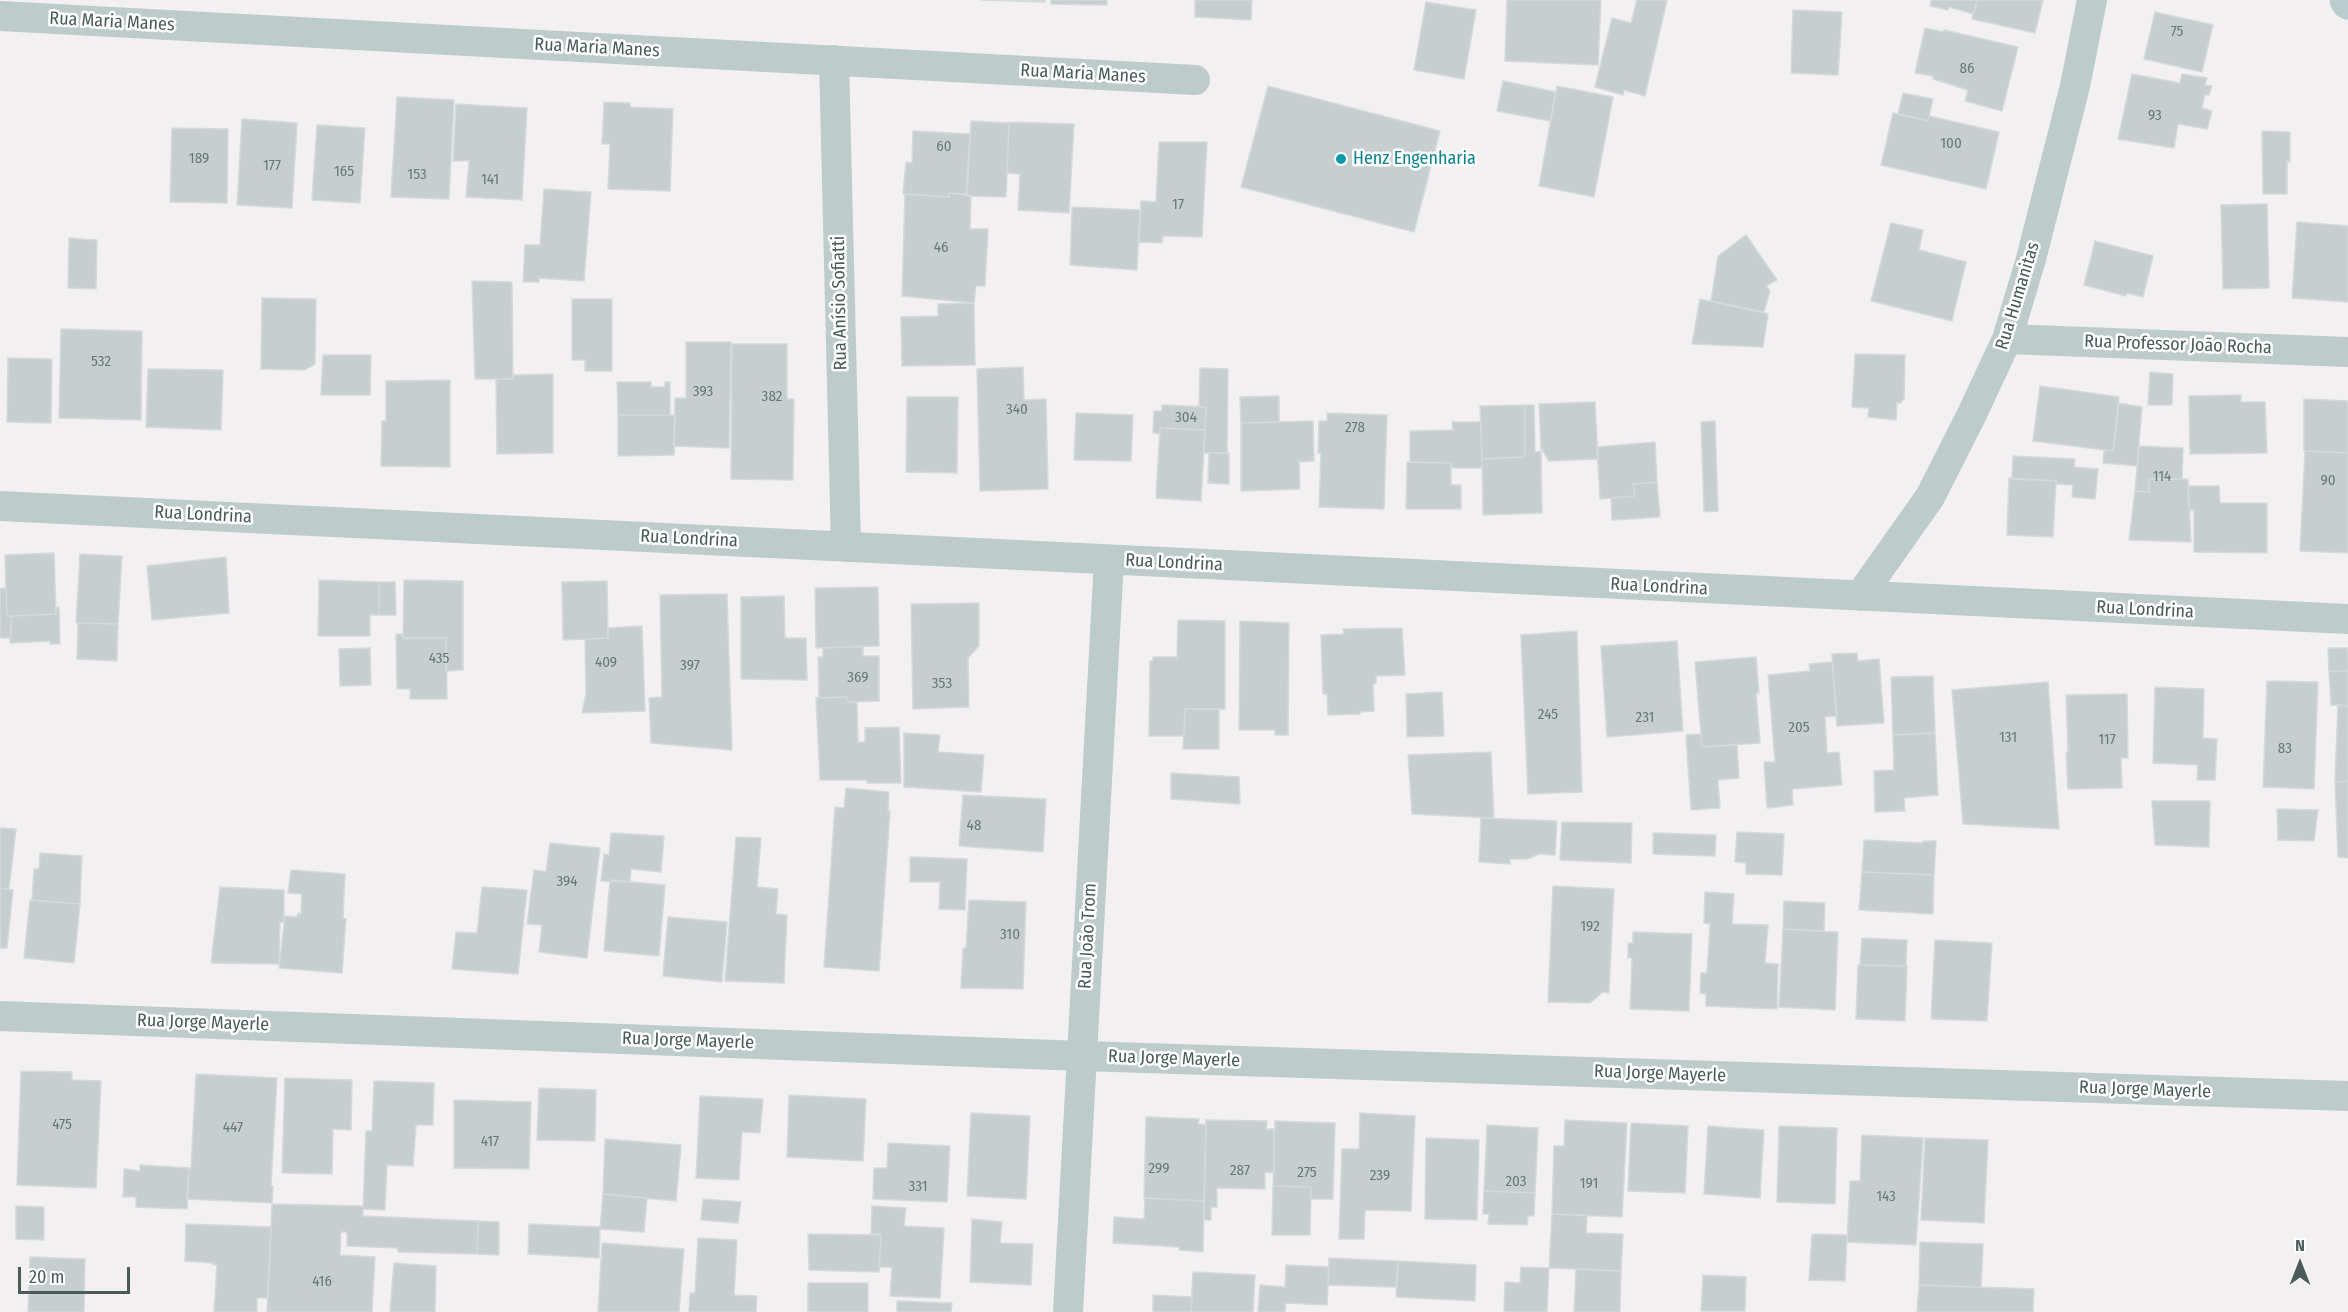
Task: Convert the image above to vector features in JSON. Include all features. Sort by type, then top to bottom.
[{"type":"street","name":"Rua Humanitas","points":[[1860,596],[1930,497],[2007,339],[2031,259],[2075,86],[2092,0]]},
{"type":"street","name":"Rua Maria Manes","points":[[0,16],[1195,80]]},
{"type":"street","name":"Rua Anísio Sofiatti","points":[[834,60],[846,547]]},
{"type":"street","name":"Rua Professor João Rocha","points":[[2007,339],[2348,352]]},
{"type":"street","name":"Rua Londrina","points":[[0,506],[2348,619]]},
{"type":"street","name":"Rua João Trom","points":[[1068,1312],[1109,560]]},
{"type":"street","name":"Rua Jorge Mayerle","points":[[0,1016],[1082,1056],[2348,1096]]},
{"type":"building","points":[[982,0],[1045,0],[1045,2]]},
{"type":"building","points":[[1051,0],[1107,0],[1107,5],[1051,4]]},
{"type":"building","points":[[1195,0],[1252,0],[1251,20],[1195,17]]},
{"type":"building","points":[[1507,0],[1601,0],[1598,65],[1505,61]]},
{"type":"building","points":[[1637,0],[1667,0],[1645,96],[1624,90],[1623,95],[1595,87],[1612,18],[1631,23]]},
{"type":"building","points":[[1931,0],[1977,0],[1974,14],[1949,7],[1948,10],[1930,6]]},
{"type":"building","points":[[1977,0],[2043,0],[2035,33],[1972,19]]},
{"type":"building","points":[[1426,2],[1476,10],[1464,79],[1414,70]]},
{"type":"building","points":[[1793,10],[1842,12],[1838,75],[1791,73]]},
{"type":"building","points":[[2155,12],[2213,25],[2202,72],[2144,59]]},
{"type":"building","points":[[1925,28],[1944,32],[1944,30],[2018,47],[2002,111],[1965,101],[1968,90],[1933,79],[1933,76],[1915,73]]},
{"type":"building","points":[[2132,74],[2180,83],[2182,74],[2207,78],[2205,85],[2212,86],[2209,95],[2205,94],[2202,108],[2212,111],[2207,129],[2178,124],[2174,148],[2118,139]]},
{"type":"building","points":[[1503,81],[1556,92],[1550,121],[1497,111]]},
{"type":"building","name":"Henz Engenharia","points":[[1268,86],[1440,131],[1414,232],[1241,187]]},
{"type":"building","points":[[1557,86],[1613,97],[1594,197],[1539,186]]},
{"type":"building","points":[[1903,93],[1933,99],[1928,121],[1898,114]]},
{"type":"building","points":[[397,97],[454,100],[449,199],[391,197]]},
{"type":"building","points":[[604,102],[630,103],[630,107],[673,109],[670,191],[608,189],[610,144],[602,144]]},
{"type":"building","points":[[456,104],[527,108],[522,200],[466,197],[469,161],[453,161]]},
{"type":"building","points":[[1893,113],[1928,121],[1929,116],[1999,132],[1986,189],[1881,165]]},
{"type":"building","points":[[242,119],[297,123],[292,208],[237,205]]},
{"type":"building","points":[[971,121],[1009,123],[1006,197],[967,196]]},
{"type":"building","points":[[1009,122],[1074,124],[1069,213],[1018,210],[1020,174],[1007,173]]},
{"type":"building","points":[[317,125],[365,128],[360,203],[312,200]]},
{"type":"building","points":[[172,128],[228,129],[227,203],[170,202]]},
{"type":"building","points":[[913,131],[970,134],[966,194],[949,193],[949,197],[903,194],[906,162],[912,163]]},
{"type":"building","points":[[2262,131],[2290,132],[2287,194],[2263,194]]},
{"type":"building","points":[[1159,142],[1207,142],[1202,237],[1163,236],[1162,243],[1139,242],[1141,201],[1156,202]]},
{"type":"building","points":[[544,189],[591,192],[584,281],[539,278],[539,282],[523,282],[525,245],[540,245]]},
{"type":"building","points":[[949,193],[971,196],[970,229],[988,229],[985,286],[976,286],[974,303],[902,296],[905,194],[949,197]]},
{"type":"building","points":[[2267,204],[2269,288],[2223,289],[2221,205]]},
{"type":"building","points":[[1072,207],[1140,210],[1137,270],[1070,265]]},
{"type":"building","points":[[2297,222],[2348,226],[2348,302],[2292,298]]},
{"type":"building","points":[[1891,223],[1923,230],[1919,250],[1966,262],[1952,321],[1871,301]]},
{"type":"building","points":[[1746,235],[1777,280],[1766,286],[1770,291],[1764,312],[1711,301],[1718,256]]},
{"type":"building","points":[[69,238],[97,240],[96,289],[68,288]]},
{"type":"building","points":[[2095,241],[2153,256],[2143,297],[2127,293],[2126,296],[2084,285]]},
{"type":"building","points":[[472,281],[512,282],[513,379],[475,379]]},
{"type":"building","points":[[262,298],[316,299],[315,364],[304,370],[261,369]]},
{"type":"building","points":[[572,299],[612,299],[612,371],[585,371],[585,360],[572,360]]},
{"type":"building","points":[[1700,299],[1768,314],[1763,347],[1692,344]]},
{"type":"building","points":[[974,303],[975,365],[902,366],[901,317],[938,316],[938,304]]},
{"type":"building","points":[[61,329],[142,331],[141,420],[59,418]]},
{"type":"building","points":[[686,342],[731,342],[729,448],[674,446],[675,398],[686,398]]},
{"type":"building","points":[[732,344],[787,344],[787,399],[794,399],[793,480],[731,479]]},
{"type":"building","points":[[1855,354],[1905,355],[1904,400],[1897,403],[1896,420],[1868,417],[1869,408],[1852,407]]},
{"type":"building","points":[[323,355],[371,355],[370,395],[321,395]]},
{"type":"building","points":[[8,358],[52,359],[51,423],[7,422]]},
{"type":"building","points":[[1023,367],[1024,400],[1046,399],[1048,489],[980,491],[977,369]]},
{"type":"building","points":[[1200,368],[1228,369],[1227,453],[1204,453],[1206,407],[1199,407]]},
{"type":"building","points":[[148,369],[223,370],[221,430],[146,427]]},
{"type":"building","points":[[2150,372],[2173,374],[2172,405],[2148,405]]},
{"type":"building","points":[[553,374],[553,453],[497,454],[496,379],[513,379],[513,375]]},
{"type":"building","points":[[450,380],[450,467],[381,466],[382,421],[386,421],[386,381]]},
{"type":"building","points":[[617,382],[651,382],[651,387],[665,387],[665,382],[670,382],[670,415],[618,415]]},
{"type":"building","points":[[2040,386],[2119,397],[2113,451],[2033,441]]},
{"type":"building","points":[[2241,395],[2241,402],[2265,402],[2267,453],[2190,454],[2189,396]]},
{"type":"building","points":[[1279,396],[1279,422],[1241,423],[1240,397]]},
{"type":"building","points":[[907,397],[958,397],[957,473],[906,472]]},
{"type":"building","points":[[2304,399],[2348,401],[2348,453],[2304,451]]},
{"type":"building","points":[[1595,402],[1598,459],[1549,461],[1541,448],[1539,404]]},
{"type":"building","points":[[2119,403],[2142,407],[2137,466],[2103,463],[2104,450],[2113,451]]},
{"type":"building","points":[[1162,405],[1206,407],[1205,430],[1160,428],[1160,434],[1153,433],[1154,411],[1162,411]]},
{"type":"building","points":[[1525,405],[1525,457],[1482,459],[1480,406]]},
{"type":"building","points":[[1525,405],[1534,405],[1535,452],[1541,451],[1542,513],[1483,515],[1482,459],[1525,457]]},
{"type":"building","points":[[1076,413],[1133,415],[1131,461],[1074,460]]},
{"type":"building","points":[[1327,413],[1387,415],[1384,509],[1319,507],[1321,453],[1318,453],[1319,421],[1327,421]]},
{"type":"building","points":[[618,415],[675,415],[674,455],[618,456]]},
{"type":"building","points":[[1313,421],[1314,461],[1299,462],[1300,489],[1241,491],[1241,423]]},
{"type":"building","points":[[1715,421],[1718,511],[1704,512],[1701,422]]},
{"type":"building","points":[[1452,422],[1481,422],[1482,468],[1451,468],[1451,463],[1410,462],[1410,431],[1453,430]]},
{"type":"building","points":[[1160,428],[1205,430],[1201,501],[1156,498]]},
{"type":"building","points":[[1655,442],[1657,482],[1633,484],[1635,496],[1600,499],[1597,447]]},
{"type":"building","points":[[2139,446],[2183,448],[2182,479],[2149,479],[2149,492],[2135,491]]},
{"type":"building","points":[[2305,451],[2348,453],[2348,553],[2300,551]]},
{"type":"building","points":[[1209,453],[1229,453],[1229,484],[1208,483]]},
{"type":"building","points":[[2013,456],[2075,459],[2074,467],[2098,469],[2095,499],[2072,497],[2073,485],[2056,484],[2056,481],[2012,479]]},
{"type":"building","points":[[1407,462],[1451,463],[1451,485],[1461,485],[1461,509],[1406,509]]},
{"type":"building","points":[[2009,478],[2056,481],[2053,537],[2007,535]]},
{"type":"building","points":[[2149,479],[2188,479],[2191,542],[2129,540],[2135,491],[2149,492]]},
{"type":"building","points":[[1657,482],[1660,517],[1612,520],[1611,498],[1635,496],[1633,484]]},
{"type":"building","points":[[2188,486],[2219,486],[2220,503],[2267,503],[2267,553],[2194,552],[2194,510],[2189,510]]},
{"type":"building","points":[[54,553],[56,614],[7,616],[5,555]]},
{"type":"building","points":[[80,554],[122,556],[118,624],[76,623]]},
{"type":"building","points":[[226,557],[229,613],[152,620],[147,566]]},
{"type":"building","points":[[319,580],[379,582],[379,615],[370,615],[370,636],[318,636]]},
{"type":"building","points":[[404,580],[463,581],[463,670],[446,671],[446,638],[403,638]]},
{"type":"building","points":[[607,581],[608,638],[563,640],[562,582]]},
{"type":"building","points":[[379,582],[395,582],[396,615],[379,615]]},
{"type":"building","points":[[878,587],[879,646],[816,648],[815,588]]},
{"type":"building","points":[[6,588],[7,616],[11,616],[11,638],[0,638],[0,589]]},
{"type":"building","points":[[727,594],[732,750],[651,743],[649,698],[662,697],[660,595]]},
{"type":"building","points":[[784,596],[785,638],[806,638],[807,680],[741,679],[741,597]]},
{"type":"building","points":[[979,603],[979,646],[968,658],[969,707],[913,709],[911,604]]},
{"type":"building","points":[[59,607],[60,644],[50,644],[50,641],[10,643],[11,616],[56,614],[56,608]]},
{"type":"building","points":[[1178,620],[1225,621],[1225,709],[1185,709],[1184,736],[1149,736],[1150,661],[1153,661],[1153,657],[1177,657]]},
{"type":"building","points":[[1240,621],[1289,623],[1288,735],[1275,735],[1275,730],[1239,730]]},
{"type":"building","points":[[78,623],[118,624],[117,661],[77,659]]},
{"type":"building","points":[[642,626],[645,711],[582,713],[586,694],[585,639],[608,638],[608,628]]},
{"type":"building","points":[[1402,628],[1405,675],[1376,676],[1376,684],[1373,684],[1374,711],[1328,715],[1327,694],[1323,694],[1321,635],[1344,634],[1343,629]]},
{"type":"building","points":[[1577,631],[1582,792],[1528,794],[1521,635]]},
{"type":"building","points":[[396,634],[403,634],[403,638],[446,638],[447,699],[410,699],[410,689],[397,689]]},
{"type":"building","points":[[1677,641],[1683,731],[1607,737],[1601,646]]},
{"type":"building","points":[[863,646],[863,656],[879,656],[879,701],[847,702],[847,697],[819,698],[818,657],[823,657],[823,648]]},
{"type":"building","points":[[370,648],[371,685],[340,686],[339,649]]},
{"type":"building","points":[[2328,648],[2348,648],[2348,671],[2329,671]]},
{"type":"building","points":[[1857,653],[1858,661],[1879,659],[1884,723],[1837,726],[1832,654]]},
{"type":"building","points":[[1756,657],[1760,743],[1702,747],[1695,662]]},
{"type":"building","points":[[1832,662],[1837,716],[1825,717],[1827,753],[1839,752],[1842,785],[1792,789],[1793,805],[1767,808],[1764,762],[1775,762],[1768,675],[1810,671],[1809,664]]},
{"type":"building","points":[[2329,671],[2348,671],[2348,706],[2331,705]]},
{"type":"building","points":[[1933,676],[1935,733],[1893,735],[1891,677]]},
{"type":"building","points":[[2267,681],[2318,682],[2314,789],[2263,787]]},
{"type":"building","points":[[2048,682],[2059,829],[1963,824],[1952,690]]},
{"type":"building","points":[[2155,687],[2204,689],[2203,738],[2217,739],[2215,780],[2197,780],[2198,765],[2153,763]]},
{"type":"building","points":[[1442,692],[1444,736],[1407,737],[1406,694]]},
{"type":"building","points":[[2127,694],[2128,758],[2121,758],[2122,788],[2068,789],[2066,695]]},
{"type":"building","points":[[847,697],[847,702],[857,702],[858,742],[865,742],[865,728],[899,727],[901,783],[820,780],[816,698]]},
{"type":"building","points":[[2338,705],[2348,706],[2348,781],[2335,782]]},
{"type":"building","points":[[1185,709],[1219,709],[1219,749],[1183,749]]},
{"type":"building","points":[[904,733],[940,735],[938,752],[984,755],[981,792],[904,787]]},
{"type":"building","points":[[1935,733],[1938,795],[1904,798],[1905,811],[1875,812],[1874,771],[1894,770],[1893,735]]},
{"type":"building","points":[[1701,734],[1702,747],[1737,745],[1739,778],[1718,780],[1720,808],[1691,810],[1686,735]]},
{"type":"building","points":[[1491,752],[1494,818],[1412,814],[1408,755]]},
{"type":"building","points":[[1171,773],[1239,777],[1240,804],[1171,799]]},
{"type":"building","points":[[2348,781],[2348,858],[2338,857],[2335,782]]},
{"type":"building","points":[[846,788],[889,792],[888,811],[890,811],[879,971],[824,967],[835,807],[844,808]]},
{"type":"building","points":[[963,795],[1046,799],[1043,852],[959,846]]},
{"type":"building","points":[[2152,801],[2210,801],[2209,847],[2155,845]]},
{"type":"building","points":[[2277,809],[2318,810],[2314,841],[2278,840]]},
{"type":"building","points":[[1481,818],[1557,821],[1555,855],[1539,854],[1527,859],[1510,859],[1510,864],[1479,862]]},
{"type":"building","points":[[1562,822],[1632,823],[1631,863],[1560,860]]},
{"type":"building","points":[[0,828],[16,829],[9,889],[0,888]]},
{"type":"building","points":[[1737,832],[1784,834],[1782,875],[1746,874],[1746,863],[1735,862]]},
{"type":"building","points":[[611,833],[664,836],[661,872],[631,869],[630,882],[601,881],[604,854],[609,855]]},
{"type":"building","points":[[1653,833],[1716,835],[1715,856],[1653,854]]},
{"type":"building","points":[[736,837],[761,838],[757,887],[778,889],[776,914],[787,915],[784,983],[725,981]]},
{"type":"building","points":[[1864,840],[1923,843],[1923,841],[1936,841],[1934,875],[1862,872]]},
{"type":"building","points":[[550,843],[600,848],[587,958],[539,952],[542,925],[527,924],[534,870],[546,872]]},
{"type":"building","points":[[40,853],[82,856],[80,904],[32,900],[34,869],[39,869]]},
{"type":"building","points":[[910,857],[967,859],[965,910],[939,909],[940,882],[910,882]]},
{"type":"building","points":[[291,870],[345,874],[343,918],[346,919],[342,973],[279,968],[285,916],[297,917],[298,913],[301,914],[302,894],[288,893]]},
{"type":"building","points":[[1862,872],[1934,875],[1933,914],[1859,910]]},
{"type":"building","points":[[610,880],[665,885],[659,956],[604,951]]},
{"type":"building","points":[[1553,886],[1614,889],[1609,993],[1603,992],[1590,1003],[1548,1002]]},
{"type":"building","points":[[220,887],[284,890],[284,922],[280,922],[279,964],[211,963]]},
{"type":"building","points":[[482,887],[527,890],[518,974],[452,969],[456,932],[477,933]]},
{"type":"building","points":[[0,888],[13,890],[7,948],[0,948]]},
{"type":"building","points":[[1705,892],[1734,894],[1732,924],[1768,925],[1765,963],[1778,964],[1777,1009],[1706,1006],[1706,994],[1700,993],[1701,973],[1707,973],[1710,924],[1704,923]]},
{"type":"building","points":[[30,900],[80,904],[74,963],[24,958]]},
{"type":"building","points":[[969,900],[1026,902],[1023,989],[961,988]]},
{"type":"building","points":[[1784,901],[1825,903],[1824,931],[1783,929]]},
{"type":"building","points":[[668,917],[727,922],[722,982],[663,976]]},
{"type":"building","points":[[1783,929],[1838,932],[1835,1010],[1779,1007]]},
{"type":"building","points":[[1633,932],[1692,934],[1689,1011],[1630,1009],[1632,958],[1628,958],[1628,943],[1633,943]]},
{"type":"building","points":[[1862,938],[1907,940],[1906,966],[1860,965]]},
{"type":"building","points":[[1935,940],[1992,943],[1987,1021],[1931,1019]]},
{"type":"building","points":[[1858,965],[1907,966],[1905,1021],[1856,1019]]},
{"type":"building","points":[[21,1071],[72,1072],[72,1080],[101,1081],[96,1188],[17,1185]]},
{"type":"building","points":[[196,1074],[277,1078],[272,1203],[187,1199]]},
{"type":"building","points":[[285,1078],[352,1080],[351,1130],[333,1129],[332,1174],[282,1173]]},
{"type":"building","points":[[374,1081],[434,1083],[433,1125],[416,1125],[413,1166],[387,1165],[385,1210],[363,1209],[366,1131],[372,1131]]},
{"type":"building","points":[[539,1088],[596,1090],[595,1141],[537,1140]]},
{"type":"building","points":[[789,1095],[866,1099],[863,1161],[787,1157]]},
{"type":"building","points":[[700,1096],[763,1099],[760,1133],[742,1132],[739,1180],[696,1178]]},
{"type":"building","points":[[454,1100],[531,1102],[529,1169],[454,1168]]},
{"type":"building","points":[[971,1113],[1030,1116],[1026,1199],[967,1196]]},
{"type":"building","points":[[1360,1113],[1415,1116],[1411,1211],[1365,1210],[1364,1239],[1339,1239],[1342,1149],[1359,1149]]},
{"type":"building","points":[[1146,1117],[1199,1119],[1198,1124],[1206,1125],[1204,1201],[1144,1198]]},
{"type":"building","points":[[1206,1120],[1267,1121],[1266,1129],[1274,1129],[1274,1173],[1265,1172],[1265,1189],[1217,1188],[1217,1207],[1211,1207],[1211,1220],[1204,1220]]},
{"type":"building","points":[[1565,1120],[1627,1123],[1622,1217],[1552,1214],[1554,1146],[1564,1146]]},
{"type":"building","points":[[1275,1121],[1335,1123],[1333,1199],[1310,1199],[1311,1187],[1273,1186]]},
{"type":"building","points":[[1631,1123],[1688,1126],[1685,1193],[1628,1191]]},
{"type":"building","points":[[1487,1125],[1538,1128],[1535,1193],[1484,1191]]},
{"type":"building","points":[[1708,1126],[1764,1130],[1760,1198],[1704,1194]]},
{"type":"building","points":[[1779,1126],[1837,1128],[1835,1204],[1777,1202]]},
{"type":"building","points":[[1862,1135],[1923,1138],[1916,1245],[1847,1242],[1850,1181],[1860,1181]]},
{"type":"building","points":[[1426,1138],[1479,1140],[1477,1220],[1425,1219]]},
{"type":"building","points":[[1925,1138],[1988,1140],[1984,1223],[1921,1220]]},
{"type":"building","points":[[605,1139],[681,1145],[676,1201],[603,1194]]},
{"type":"building","points":[[888,1143],[950,1146],[947,1202],[873,1199],[874,1168],[887,1168]]},
{"type":"building","points":[[140,1165],[189,1168],[187,1209],[136,1207],[136,1197],[123,1197],[124,1169],[140,1171]]},
{"type":"building","points":[[1273,1186],[1311,1187],[1310,1235],[1272,1235]]},
{"type":"building","points":[[1484,1191],[1535,1193],[1534,1216],[1528,1216],[1527,1225],[1488,1224],[1489,1214],[1483,1214]]},
{"type":"building","points":[[603,1194],[647,1198],[644,1232],[600,1229]]},
{"type":"building","points":[[1145,1198],[1204,1201],[1203,1252],[1179,1250],[1179,1247],[1113,1243],[1114,1217],[1144,1219]]},
{"type":"building","points":[[703,1199],[741,1202],[738,1223],[701,1220]]},
{"type":"building","points":[[272,1204],[363,1206],[363,1216],[478,1221],[477,1254],[398,1252],[398,1248],[347,1246],[347,1232],[341,1232],[340,1255],[375,1257],[372,1312],[267,1312]]},
{"type":"building","points":[[16,1206],[44,1207],[44,1240],[16,1239]]},
{"type":"building","points":[[872,1206],[906,1208],[904,1226],[944,1228],[940,1298],[890,1296],[892,1267],[879,1267],[881,1235],[871,1234]]},
{"type":"building","points":[[1552,1214],[1587,1215],[1586,1233],[1623,1234],[1621,1271],[1549,1268]]},
{"type":"building","points":[[972,1219],[1002,1222],[1000,1243],[1033,1244],[1031,1285],[970,1282]]},
{"type":"building","points":[[478,1221],[499,1222],[499,1255],[477,1254]]},
{"type":"building","points":[[186,1224],[271,1227],[268,1298],[257,1298],[257,1312],[214,1312],[217,1265],[185,1261]]},
{"type":"building","points":[[529,1224],[600,1227],[599,1258],[528,1254]]},
{"type":"building","points":[[808,1234],[881,1235],[879,1272],[809,1270]]},
{"type":"building","points":[[1812,1234],[1847,1235],[1845,1281],[1809,1280]]},
{"type":"building","points":[[698,1238],[737,1240],[734,1295],[757,1296],[756,1312],[689,1312],[690,1293],[695,1293]]},
{"type":"building","points":[[1920,1242],[1983,1244],[1981,1287],[1919,1285]]},
{"type":"building","points":[[602,1243],[684,1249],[679,1312],[598,1312]]},
{"type":"building","points":[[30,1257],[85,1259],[84,1312],[28,1312]]},
{"type":"building","points":[[1329,1258],[1398,1261],[1396,1287],[1328,1285]]},
{"type":"building","points":[[1398,1261],[1476,1265],[1475,1301],[1396,1297]]},
{"type":"building","points":[[394,1263],[436,1266],[435,1312],[390,1312]]},
{"type":"building","points":[[1286,1265],[1329,1267],[1327,1305],[1286,1303],[1285,1312],[1258,1312],[1260,1285],[1285,1287]]},
{"type":"building","points":[[1521,1267],[1549,1268],[1547,1312],[1504,1312],[1505,1282],[1520,1283]]},
{"type":"building","points":[[1576,1269],[1621,1271],[1620,1312],[1574,1312]]},
{"type":"building","points":[[1193,1272],[1255,1275],[1253,1312],[1191,1312]]},
{"type":"building","points":[[1703,1275],[1746,1277],[1745,1311],[1701,1311]]},
{"type":"building","points":[[808,1283],[868,1283],[868,1312],[808,1312]]},
{"type":"building","points":[[1919,1285],[2034,1289],[2033,1312],[1917,1312]]},
{"type":"building","points":[[1153,1295],[1192,1297],[1191,1312],[1153,1312]]},
{"type":"building","points":[[897,1301],[952,1303],[951,1312],[897,1312]]},
{"type":"place","name":"Henz Engenharia","points":[[1341,159]]}]
